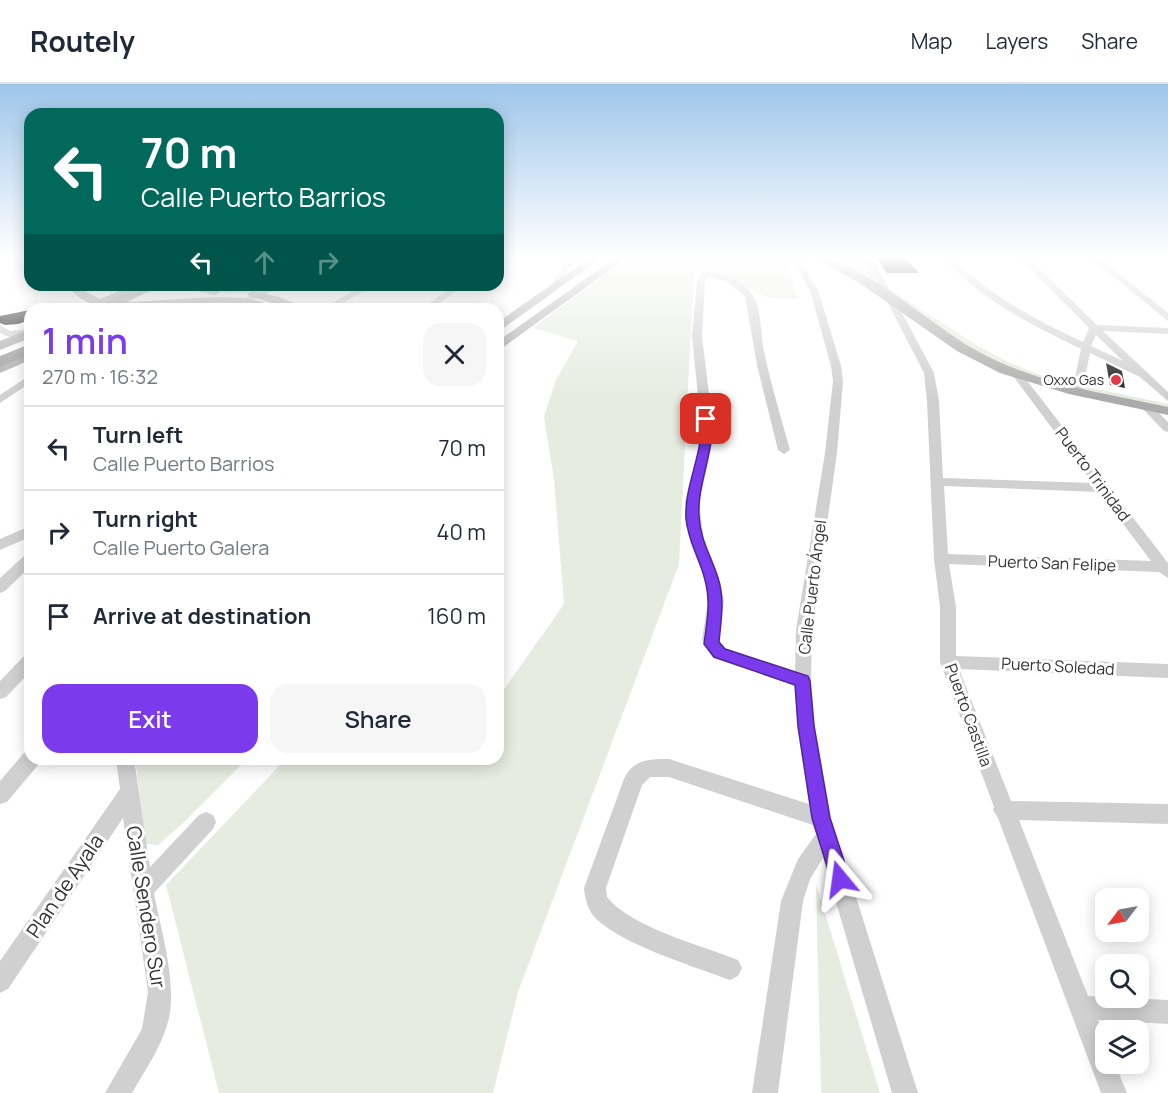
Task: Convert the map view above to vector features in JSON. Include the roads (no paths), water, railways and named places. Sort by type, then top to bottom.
[{"type":"highway","points":[[0,352],[24,342]]},
{"type":"highway","points":[[0,362],[24,351]]},
{"type":"main road","points":[[504,323],[528,305]]},
{"type":"main road","points":[[504,343],[556,305]]},
{"type":"main road","points":[[898,305],[958,346],[1018,376],[1078,388],[1168,411]]},
{"type":"main road","points":[[919,305],[948,323]]},
{"type":"main road","points":[[0,346],[24,335]]},
{"type":"main road","points":[[958,346],[976,341],[1026,367],[1078,388],[1168,399]]},
{"type":"main road","points":[[0,369],[24,358]]},
{"type":"street","points":[[699,305],[697,336],[708,436],[692,502],[697,542],[712,578],[716,601],[710,640],[719,653],[802,681]]},
{"type":"street","points":[[752,305],[756,337],[784,450]]},
{"type":"street","name":"Calle Puerto Ángel","points":[[818,305],[836,366],[838,381],[831,453],[804,630],[802,681],[806,726],[825,827],[905,1093]]},
{"type":"street","name":"Puerto Castilla","points":[[895,305],[928,373],[933,401],[941,559],[948,607],[948,662],[1003,810],[1114,1093]]},
{"type":"street","points":[[1008,305],[1144,375]]},
{"type":"street","points":[[1071,305],[1168,399]]},
{"type":"street","points":[[1152,305],[1168,318]]},
{"type":"street","points":[[1078,388],[1086,346],[1094,328]]},
{"type":"street","points":[[1094,328],[1168,331]]},
{"type":"street","points":[[1,331],[13,334],[24,333]]},
{"type":"street","name":"Puerto Trinidad","points":[[1018,376],[1166,570]]},
{"type":"street","points":[[0,400],[24,382]]},
{"type":"street","points":[[1146,406],[1168,429]]},
{"type":"street","points":[[936,482],[1105,488]]},
{"type":"street","points":[[0,545],[24,534]]},
{"type":"street","name":"Puerto San Felipe","points":[[941,559],[1166,570]]},
{"type":"street","points":[[0,587],[24,565]]},
{"type":"street","name":"Puerto Soledad","points":[[948,662],[1168,671]]},
{"type":"street","points":[[0,692],[24,667]]},
{"type":"street","points":[[0,795],[26,765]]},
{"type":"street","name":"Calle Sendero Sur","points":[[118,1093],[142,1052],[157,1020],[160,993],[126,765]]},
{"type":"street","points":[[730,968],[650,936],[611,917],[595,899],[595,888],[634,779],[646,768],[669,768],[825,827],[800,872],[792,901],[765,1093]]},
{"type":"street","name":"Plan de Ayala","points":[[0,980],[129,792]]},
{"type":"street","points":[[1003,810],[1168,814]]},
{"type":"street","points":[[143,890],[206,822]]},
{"type":"street","points":[[1080,1007],[1168,1012]]},
{"type":"place","name":"Oxxo Gas","points":[[1116,380]]}]
